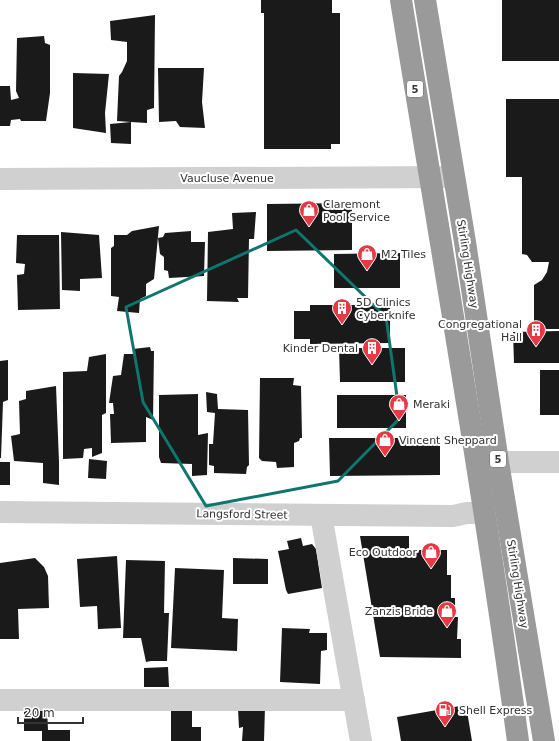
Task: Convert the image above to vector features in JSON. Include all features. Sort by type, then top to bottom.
[{"type":"highway","name":"Stirling Highway","points":[[400,0],[431,178],[484,513],[518,741]]},
{"type":"highway","name":"Stirling Highway","points":[[426,0],[498,462],[544,741]]},
{"type":"street","name":"Vaucluse Avenue","points":[[0,179],[454,177]]},
{"type":"street","points":[[498,462],[559,462]]},
{"type":"street","name":"Langsford Street","points":[[0,512],[453,516],[466,513],[484,513]]},
{"type":"street","points":[[322,515],[361,741]]},
{"type":"street","points":[[0,700],[354,700]]},
{"type":"highlighted area","points":[[296,230],[386,317],[400,418],[338,481],[206,506],[143,402],[126,307]]},
{"type":"building","points":[[261,0],[332,0],[332,13],[340,13],[340,144],[331,144],[331,149],[264,149],[264,13],[261,13]]},
{"type":"building","points":[[502,0],[559,0],[559,61],[502,61]]},
{"type":"building","points":[[155,15],[154,108],[147,110],[147,123],[117,121],[119,76],[127,61],[127,42],[111,40],[110,21]]},
{"type":"building","points":[[44,36],[45,43],[50,45],[50,93],[46,121],[21,121],[20,119],[11,120],[10,126],[0,126],[0,86],[10,86],[11,100],[19,98],[16,91],[17,38]]},
{"type":"building","points":[[158,68],[204,68],[202,102],[205,128],[180,127],[176,121],[159,122]]},
{"type":"building","points":[[73,73],[109,74],[105,113],[106,133],[73,128]]},
{"type":"building","points":[[506,99],[559,99],[559,329],[534,329],[534,285],[542,280],[547,272],[549,262],[532,262],[527,255],[522,254],[522,177],[506,177]]},
{"type":"building","points":[[131,122],[131,144],[111,143],[110,124]]},
{"type":"building","name":"Claremont Pool Service","points":[[352,203],[352,250],[267,251],[267,204]]},
{"type":"building","points":[[256,212],[254,239],[249,239],[248,298],[237,298],[239,302],[207,301],[208,232],[233,229],[232,213]]},
{"type":"building","points":[[159,226],[154,279],[146,284],[146,296],[140,299],[139,313],[117,311],[119,297],[111,296],[111,248],[114,246],[114,235],[127,235],[132,231]]},
{"type":"building","points":[[191,231],[191,242],[205,242],[204,276],[169,278],[168,271],[164,270],[164,257],[160,254],[158,238],[163,237],[165,233]]},
{"type":"building","points":[[61,232],[99,235],[102,278],[80,279],[80,291],[62,290]]},
{"type":"building","points":[[17,235],[59,235],[60,309],[18,310],[17,275],[24,274],[25,264],[16,263]]},
{"type":"building","name":"M2 Tiles","points":[[400,253],[400,288],[334,288],[334,254]]},
{"type":"building","name":"5D Clinics Cyberknife","points":[[310,305],[390,305],[390,343],[310,344],[310,339],[294,339],[294,311],[310,311]]},
{"type":"building","name":"Congregational Hall","points":[[559,331],[559,363],[514,363],[513,332]]},
{"type":"building","points":[[150,347],[151,351],[154,351],[153,420],[146,417],[146,442],[111,443],[110,414],[114,414],[113,403],[109,403],[113,376],[121,375],[124,354],[133,354],[133,349]]},
{"type":"building","name":"Kinder Dental","points":[[339,348],[405,348],[405,382],[340,382]]},
{"type":"building","points":[[106,354],[106,413],[102,415],[102,453],[92,457],[92,448],[84,449],[83,458],[63,459],[63,372],[87,371],[89,357]]},
{"type":"building","points":[[8,360],[8,400],[3,402],[0,458],[0,361]]},
{"type":"building","points":[[540,370],[559,370],[559,415],[540,415]]},
{"type":"building","points":[[260,378],[294,378],[293,385],[301,386],[302,438],[294,443],[294,467],[277,468],[276,462],[262,461],[259,458]]},
{"type":"building","points":[[56,386],[59,485],[43,483],[43,463],[14,461],[11,436],[20,434],[19,401],[26,399],[26,391]]},
{"type":"building","points":[[206,392],[217,394],[218,409],[248,410],[249,465],[247,467],[246,474],[214,473],[214,466],[209,465],[209,444],[213,444],[215,413],[207,412]]},
{"type":"building","points":[[198,394],[198,435],[208,433],[207,475],[192,476],[192,464],[161,463],[159,457],[159,395]]},
{"type":"building","points":[[337,395],[406,395],[406,428],[337,428]]},
{"type":"building","name":"Vincent Sheppard","points":[[329,438],[440,438],[440,475],[330,476]]},
{"type":"building","points":[[89,459],[107,461],[106,479],[88,478]]},
{"type":"building","points":[[0,462],[10,462],[10,485],[0,485]]},
{"type":"building","points":[[360,536],[409,536],[409,550],[447,550],[447,575],[451,575],[451,598],[455,598],[455,617],[458,617],[457,639],[461,639],[461,658],[380,657]]},
{"type":"building","points":[[301,538],[303,546],[312,544],[316,549],[322,588],[288,594],[278,551],[289,549],[287,541]]},
{"type":"building","points":[[117,556],[121,628],[98,629],[97,606],[80,607],[77,559]]},
{"type":"building","points":[[35,558],[44,567],[48,576],[49,608],[18,609],[19,639],[0,639],[0,563]]},
{"type":"building","points":[[233,558],[268,559],[268,584],[233,584]]},
{"type":"building","points":[[126,560],[165,561],[164,613],[169,613],[167,661],[146,662],[141,638],[123,638]]},
{"type":"building","points":[[175,568],[224,570],[222,618],[238,619],[237,651],[171,648]]},
{"type":"building","points":[[282,628],[310,629],[309,633],[327,633],[327,650],[321,651],[320,684],[280,682]]},
{"type":"building","points":[[168,667],[169,687],[144,687],[144,668]]},
{"type":"building","points":[[466,705],[472,741],[401,741],[397,717]]},
{"type":"building","points":[[47,707],[48,730],[70,730],[70,741],[42,741],[42,731],[24,731],[24,708]]},
{"type":"building","points":[[265,707],[264,741],[242,741],[243,727],[239,728],[238,709]]},
{"type":"building","points":[[171,709],[192,709],[192,727],[201,727],[201,741],[171,741]]},
{"type":"place","name":"Claremont Pool Service","points":[[309,227]]},
{"type":"place","name":"M2 Tiles","points":[[367,271]]},
{"type":"place","name":"5D Clinics Cyberknife","points":[[342,325]]},
{"type":"place","name":"Congregational Hall","points":[[536,347]]},
{"type":"place","name":"Kinder Dental","points":[[372,365]]},
{"type":"place","name":"Meraki","points":[[399,421]]},
{"type":"place","name":"Vincent Sheppard","points":[[385,457]]},
{"type":"place","name":"Eco Outdoor","points":[[431,569]]},
{"type":"place","name":"Zanzis Bride","points":[[447,628]]},
{"type":"place","name":"Shell Express","points":[[445,727]]}]
